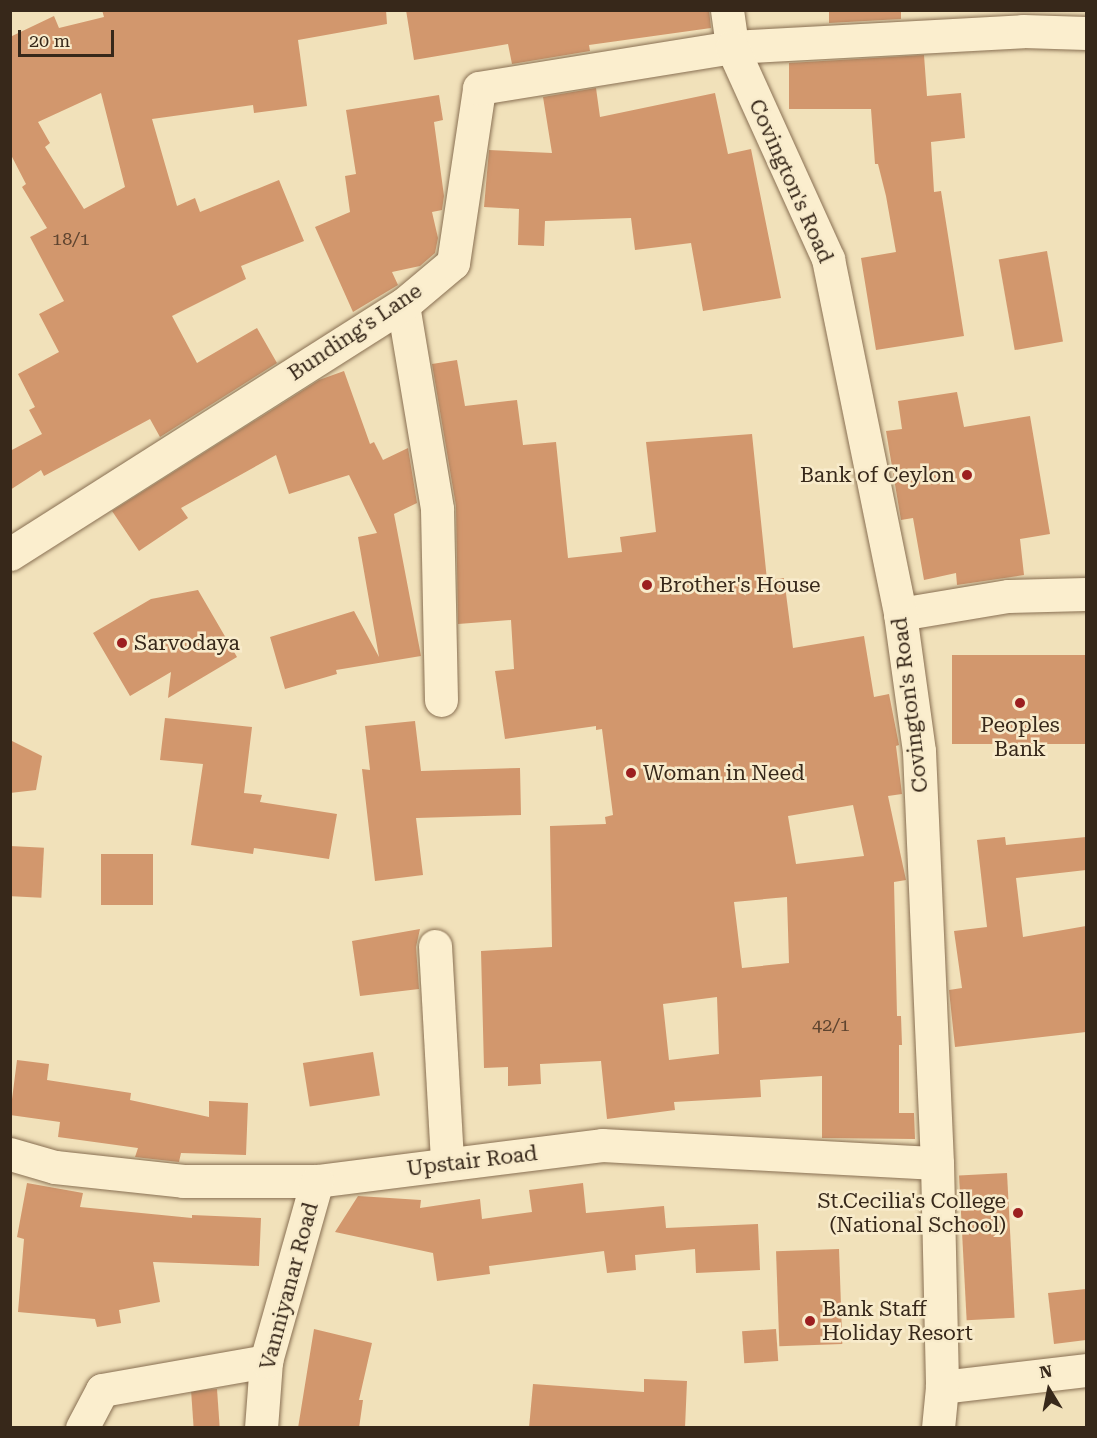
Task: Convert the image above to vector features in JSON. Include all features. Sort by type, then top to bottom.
[{"type":"street","name":"Covington's Road","points":[[727,10],[732,47],[828,260],[900,614],[920,751],[937,1163],[942,1387],[938,1428]]},
{"type":"street","points":[[732,47],[1023,31],[1086,33]]},
{"type":"street","name":"Bunding's Lane","points":[[10,554],[403,305],[453,262],[479,88],[732,47]]},
{"type":"street","points":[[403,305],[437,509],[441,700]]},
{"type":"street","points":[[900,614],[1008,596],[1086,594]]},
{"type":"street","points":[[435,946],[447,1163]]},
{"type":"street","name":"Upstair Road","points":[[10,1154],[55,1167],[183,1181],[317,1181],[602,1145],[937,1163]]},
{"type":"street","name":"Vanniyanar Road","points":[[261,1428],[266,1361],[317,1181]]},
{"type":"street","points":[[82,1428],[102,1390],[266,1361]]},
{"type":"street","points":[[942,1387],[1086,1370]]},
{"type":"building","points":[[102,10],[386,10],[387,24],[298,40],[307,106],[254,113],[253,105],[152,119],[177,206],[195,198],[200,212],[279,180],[304,241],[241,266],[246,279],[172,316],[197,363],[257,328],[277,363],[160,437],[150,419],[44,476],[41,470],[10,490],[10,451],[42,434],[29,410],[35,407],[18,374],[59,352],[39,314],[64,301],[30,237],[47,228],[22,187],[26,184],[10,153],[10,37],[54,16],[59,28],[104,17]],"holes":[[[101,93],[125,187],[84,209],[45,147],[50,143],[38,122]]]},
{"type":"building","points":[[406,10],[709,10],[711,28],[589,45],[590,51],[512,64],[508,44],[414,60]]},
{"type":"building","points":[[829,10],[901,10],[901,19],[829,23]]},
{"type":"building","points":[[924,55],[927,96],[961,93],[965,138],[931,142],[934,192],[941,191],[964,336],[876,350],[861,258],[896,252],[886,196],[878,164],[875,164],[871,109],[789,109],[789,63]]},
{"type":"building","points":[[596,88],[600,117],[715,93],[728,154],[751,149],[781,298],[703,311],[691,243],[635,250],[631,218],[545,221],[544,246],[518,245],[519,209],[484,207],[489,150],[552,153],[543,97]]},
{"type":"building","points":[[439,95],[443,120],[434,122],[444,196],[442,210],[432,212],[438,238],[435,253],[420,266],[392,272],[398,285],[353,312],[315,227],[350,212],[345,176],[356,174],[346,110]]},
{"type":"building","points":[[1047,251],[1063,342],[1015,350],[999,260]]},
{"type":"building","points":[[457,360],[465,406],[517,400],[523,445],[556,442],[568,558],[622,552],[620,537],[656,532],[646,442],[752,434],[767,580],[784,578],[793,648],[864,636],[874,697],[889,694],[899,745],[896,746],[902,794],[888,796],[906,880],[894,882],[897,1016],[901,1016],[902,1045],[899,1045],[899,1113],[914,1113],[915,1139],[822,1138],[822,1076],[760,1080],[761,1097],[674,1102],[675,1110],[607,1119],[601,1061],[540,1064],[541,1084],[508,1086],[508,1067],[484,1068],[481,951],[552,947],[550,826],[606,824],[605,817],[613,815],[602,729],[596,730],[596,726],[505,739],[495,671],[514,669],[511,620],[458,624],[456,506],[432,364]],"holes":[[[853,805],[864,856],[796,864],[788,816]],[[787,897],[789,963],[742,968],[734,902]],[[717,997],[719,1054],[669,1060],[663,1004]]]},
{"type":"building","points":[[344,371],[370,444],[374,442],[383,460],[408,448],[417,503],[394,514],[421,656],[336,670],[337,674],[285,689],[270,637],[354,611],[379,657],[358,537],[377,533],[349,475],[289,494],[276,455],[181,508],[188,518],[139,551],[112,511],[319,380]]},
{"type":"building","name":"Bank of Ceylon","points":[[957,392],[964,427],[1030,416],[1050,534],[1020,539],[1024,575],[957,585],[956,573],[924,580],[913,518],[901,520],[886,431],[902,429],[898,401]]},
{"type":"building","points":[[198,590],[237,657],[168,698],[171,672],[130,696],[93,633],[151,599]]},
{"type":"building","name":"Peoples Bank","points":[[952,655],[1086,655],[1086,744],[952,744]]},
{"type":"building","points":[[165,718],[252,727],[244,793],[262,795],[260,802],[337,814],[329,859],[254,848],[253,854],[191,845],[203,764],[160,760]]},
{"type":"building","points":[[415,721],[421,771],[520,768],[521,815],[416,818],[423,875],[375,881],[362,769],[370,770],[365,726]]},
{"type":"building","points":[[10,740],[42,756],[36,790],[10,793]]},
{"type":"building","points":[[1005,837],[1006,845],[1086,837],[1086,870],[1016,878],[1023,937],[1086,926],[1086,1032],[955,1047],[949,990],[962,988],[954,931],[987,927],[977,840]]},
{"type":"building","points":[[10,846],[44,848],[41,898],[10,896]]},
{"type":"building","points":[[101,854],[153,854],[153,905],[101,905]]},
{"type":"building","points":[[420,929],[416,947],[419,989],[360,996],[352,941]]},
{"type":"building","points":[[373,1052],[380,1095],[310,1107],[303,1063]]},
{"type":"building","points":[[17,1060],[49,1064],[47,1080],[131,1093],[130,1100],[209,1117],[209,1101],[248,1103],[246,1155],[181,1153],[179,1162],[135,1157],[138,1148],[58,1137],[60,1122],[10,1115]]},
{"type":"building","points":[[1007,1173],[1015,1318],[967,1320],[959,1176]]},
{"type":"building","points":[[27,1183],[83,1193],[80,1207],[192,1218],[192,1215],[261,1218],[259,1266],[153,1262],[160,1302],[119,1310],[121,1323],[97,1327],[95,1319],[18,1312],[24,1239],[17,1237]]},
{"type":"building","points":[[583,1183],[586,1213],[664,1206],[666,1228],[758,1224],[760,1270],[696,1273],[695,1249],[635,1255],[636,1270],[607,1273],[604,1251],[489,1266],[490,1274],[437,1281],[433,1253],[335,1232],[358,1196],[421,1200],[420,1208],[480,1199],[482,1219],[532,1212],[529,1190]]},
{"type":"building","points":[[839,1249],[842,1344],[779,1346],[776,1251]]},
{"type":"building","points":[[1086,1289],[1086,1340],[1054,1344],[1048,1293]]},
{"type":"building","points":[[314,1329],[372,1343],[359,1400],[363,1400],[359,1428],[298,1428]]},
{"type":"building","points":[[776,1329],[778,1361],[744,1363],[742,1331]]},
{"type":"building","points":[[644,1379],[687,1381],[685,1428],[529,1428],[533,1384],[644,1392]]},
{"type":"building","points":[[217,1389],[220,1428],[194,1428],[191,1391]]},
{"type":"place","name":"Bank of Ceylon","points":[[967,475]]},
{"type":"place","name":"Brother's House","points":[[647,585]]},
{"type":"place","name":"Sarvodaya","points":[[122,643]]},
{"type":"place","name":"Peoples Bank","points":[[1020,703]]},
{"type":"place","name":"Woman in Need","points":[[631,773]]},
{"type":"place","name":"St.Cecilia's College (National School)","points":[[1018,1213]]},
{"type":"place","name":"Bank Staff Holiday Resort","points":[[810,1321]]}]
